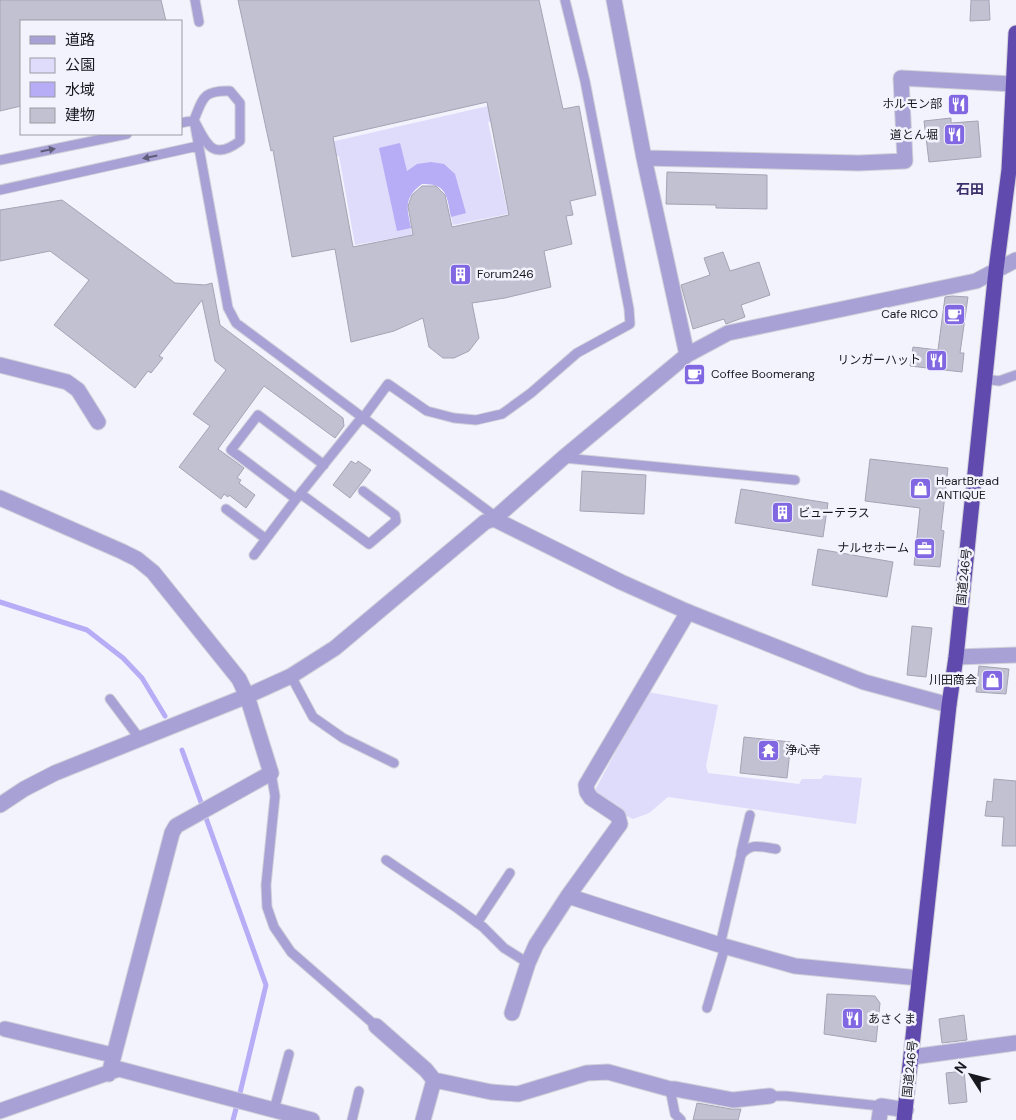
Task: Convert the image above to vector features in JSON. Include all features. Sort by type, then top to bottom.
[{"type":"highway","name":"国道246号","points":[[905,1115],[949,705],[956,657],[996,270],[1012,170],[1013,84],[1016,33]]},
{"type":"street","points":[[614,0],[644,158],[687,355]]},
{"type":"street","points":[[644,158],[859,163],[905,161],[901,78],[1013,84]]},
{"type":"street","points":[[0,805],[24,789],[55,773],[247,696],[291,676],[335,648],[484,522],[495,518],[687,355],[728,332],[976,281],[1016,260]]},
{"type":"street","points":[[0,365],[68,382],[78,390],[98,422]]},
{"type":"street","points":[[0,498],[137,559],[152,572],[239,679],[247,696],[271,773],[176,826],[172,833],[108,1074]]},
{"type":"street","points":[[495,518],[621,582],[688,612],[864,682],[949,705]]},
{"type":"street","points":[[512,1013],[528,963],[536,945],[568,896],[620,824],[618,816],[591,798],[587,792],[586,785],[688,612]]},
{"type":"street","points":[[956,657],[1016,654]]},
{"type":"street","points":[[568,896],[723,946],[795,966],[919,978]]},
{"type":"street","points":[[376,1026],[426,1070],[434,1080],[493,1087],[518,1094],[587,1073],[608,1072],[670,1089],[733,1100],[770,1096]]},
{"type":"street","points":[[5,1029],[112,1055]]},
{"type":"street","points":[[912,1057],[1016,1043]]},
{"type":"street","points":[[0,1112],[119,1069],[312,1120]]},
{"type":"street","points":[[423,1120],[434,1080]]},
{"type":"street","points":[[880,1113],[905,1115]]},
{"type":"lane","points":[[195,0],[199,22]]},
{"type":"lane","points":[[254,555],[388,384],[427,411],[454,418],[476,420],[502,414],[531,393],[577,353],[630,324],[630,309],[585,81],[565,0]]},
{"type":"lane","points":[[194,120],[207,145],[217,150],[229,149],[240,141],[240,103],[230,91],[215,90],[202,99],[194,120],[228,308],[236,323],[495,518]]},
{"type":"lane","points":[[182,123],[194,120]]},
{"type":"lane","points":[[0,160],[122,135]]},
{"type":"lane","points":[[0,190],[198,146]]},
{"type":"lane","points":[[985,379],[999,381],[1016,374]]},
{"type":"lane","points":[[324,465],[258,415],[231,450],[369,544],[396,521],[395,515],[363,491]]},
{"type":"lane","points":[[564,458],[795,480]]},
{"type":"lane","points":[[226,509],[266,539]]},
{"type":"lane","points":[[291,676],[312,717],[343,738],[394,763]]},
{"type":"lane","points":[[110,699],[140,739]]},
{"type":"lane","points":[[271,773],[275,796],[266,885],[267,907],[274,928],[291,952],[376,1026]]},
{"type":"lane","points":[[707,1008],[723,946],[750,815]]},
{"type":"lane","points":[[741,855],[746,848],[753,846],[776,849]]},
{"type":"lane","points":[[386,860],[477,923],[504,948],[528,963]]},
{"type":"lane","points":[[477,923],[510,873]]},
{"type":"lane","points":[[274,1110],[289,1054]]},
{"type":"lane","points":[[670,1089],[676,1114],[681,1120]]},
{"type":"lane","points":[[352,1120],[359,1091]]},
{"type":"lane","points":[[770,1096],[786,1096],[880,1113]]},
{"type":"green space","points":[[528,97],[531,111],[488,122],[508,214],[453,225],[448,202],[443,191],[438,187],[422,184],[411,195],[409,201],[408,213],[412,235],[355,245],[339,156],[303,163],[300,149]]},
{"type":"green space","points":[[648,692],[718,705],[706,766],[708,773],[799,784],[802,779],[821,779],[824,775],[862,778],[856,824],[668,797],[649,813],[633,819],[599,803],[594,792]]},
{"type":"water","points":[[400,143],[407,171],[417,164],[431,162],[444,164],[455,174],[466,213],[451,217],[447,197],[441,188],[430,184],[422,184],[409,199],[408,215],[411,228],[397,231],[379,148]]},
{"type":"building","points":[[0,0],[161,0],[166,20],[20,20],[20,106],[0,111]]},
{"type":"building","points":[[238,0],[539,0],[563,109],[579,106],[596,195],[570,201],[573,215],[566,216],[572,244],[544,251],[551,287],[505,298],[472,303],[479,338],[469,351],[454,358],[443,358],[429,347],[423,318],[394,331],[351,342],[335,249],[292,257],[273,150],[271,151]],"holes":[[[487,102],[509,215],[452,227],[445,195],[436,186],[422,186],[412,195],[408,206],[413,235],[353,247],[333,137]]]},
{"type":"building","points":[[971,0],[989,0],[990,20],[970,21]]},
{"type":"building","points":[[951,118],[951,123],[978,121],[981,157],[929,162],[924,121]]},
{"type":"building","points":[[667,172],[767,175],[767,209],[716,208],[716,205],[666,204]]},
{"type":"building","points":[[62,200],[175,283],[205,285],[212,283],[220,325],[343,418],[344,426],[335,438],[264,386],[218,449],[244,468],[237,478],[241,480],[239,483],[255,495],[246,508],[229,495],[228,497],[224,494],[221,499],[179,467],[210,426],[193,414],[226,370],[215,361],[202,300],[159,356],[163,358],[151,373],[148,371],[135,388],[54,325],[89,280],[50,251],[0,261],[0,210]]},
{"type":"building","points":[[723,252],[730,271],[759,262],[770,295],[741,305],[745,317],[726,324],[724,319],[693,329],[681,285],[710,275],[704,258]]},
{"type":"building","points":[[945,297],[968,297],[960,353],[964,353],[962,372],[910,366],[913,347],[938,350]]},
{"type":"building","points":[[870,459],[948,468],[941,530],[944,531],[940,567],[914,565],[920,508],[865,501]]},
{"type":"building","points":[[351,461],[356,464],[358,461],[371,470],[350,498],[333,485]]},
{"type":"building","points":[[582,471],[646,475],[644,514],[580,511]]},
{"type":"building","name":"ビューテラス","points":[[741,489],[828,503],[823,537],[735,523]]},
{"type":"building","points":[[818,549],[893,562],[887,597],[812,585]]},
{"type":"building","points":[[912,626],[932,628],[926,677],[907,675]]},
{"type":"building","name":"川田商会","points":[[979,666],[1009,669],[1006,694],[976,692]]},
{"type":"building","points":[[744,737],[791,742],[787,778],[740,773]]},
{"type":"building","points":[[994,779],[1016,781],[1016,846],[1002,846],[1004,817],[985,816],[987,801],[992,802]]},
{"type":"building","name":"あさくま","points":[[827,994],[875,996],[880,1003],[876,1042],[824,1034]]},
{"type":"building","points":[[964,1015],[967,1040],[942,1043],[939,1019]]},
{"type":"building","points":[[964,1071],[967,1102],[949,1104],[946,1073]]},
{"type":"building","points":[[697,1103],[741,1109],[738,1120],[693,1120]]},
{"type":"waterway","points":[[0,602],[87,630],[123,658],[142,678],[165,716]]},
{"type":"waterway","points":[[182,750],[202,805]]},
{"type":"waterway","points":[[206,818],[266,985],[240,1093]]},
{"type":"waterway","points":[[233,1120],[237,1105]]},
{"type":"place","name":"ホルモン部","points":[[958,104]]},
{"type":"place","name":"道とん堀","points":[[954,135]]},
{"type":"place","name":"Forum246","points":[[461,274]]},
{"type":"place","name":"Cafe RICO","points":[[954,314]]},
{"type":"place","name":"リンガーハット","points":[[937,360]]},
{"type":"place","name":"Coffee Boomerang","points":[[695,374]]},
{"type":"place","name":"HeartBread ANTIQUE","points":[[920,488]]},
{"type":"place","name":"ビューテラス","points":[[782,513]]},
{"type":"place","name":"ナルセホーム","points":[[925,548]]},
{"type":"place","name":"川田商会","points":[[993,680]]},
{"type":"place","name":"浄心寺","points":[[769,750]]},
{"type":"place","name":"あさくま","points":[[852,1019]]},
{"type":"district","name":"石田","points":[[970,189]]}]
